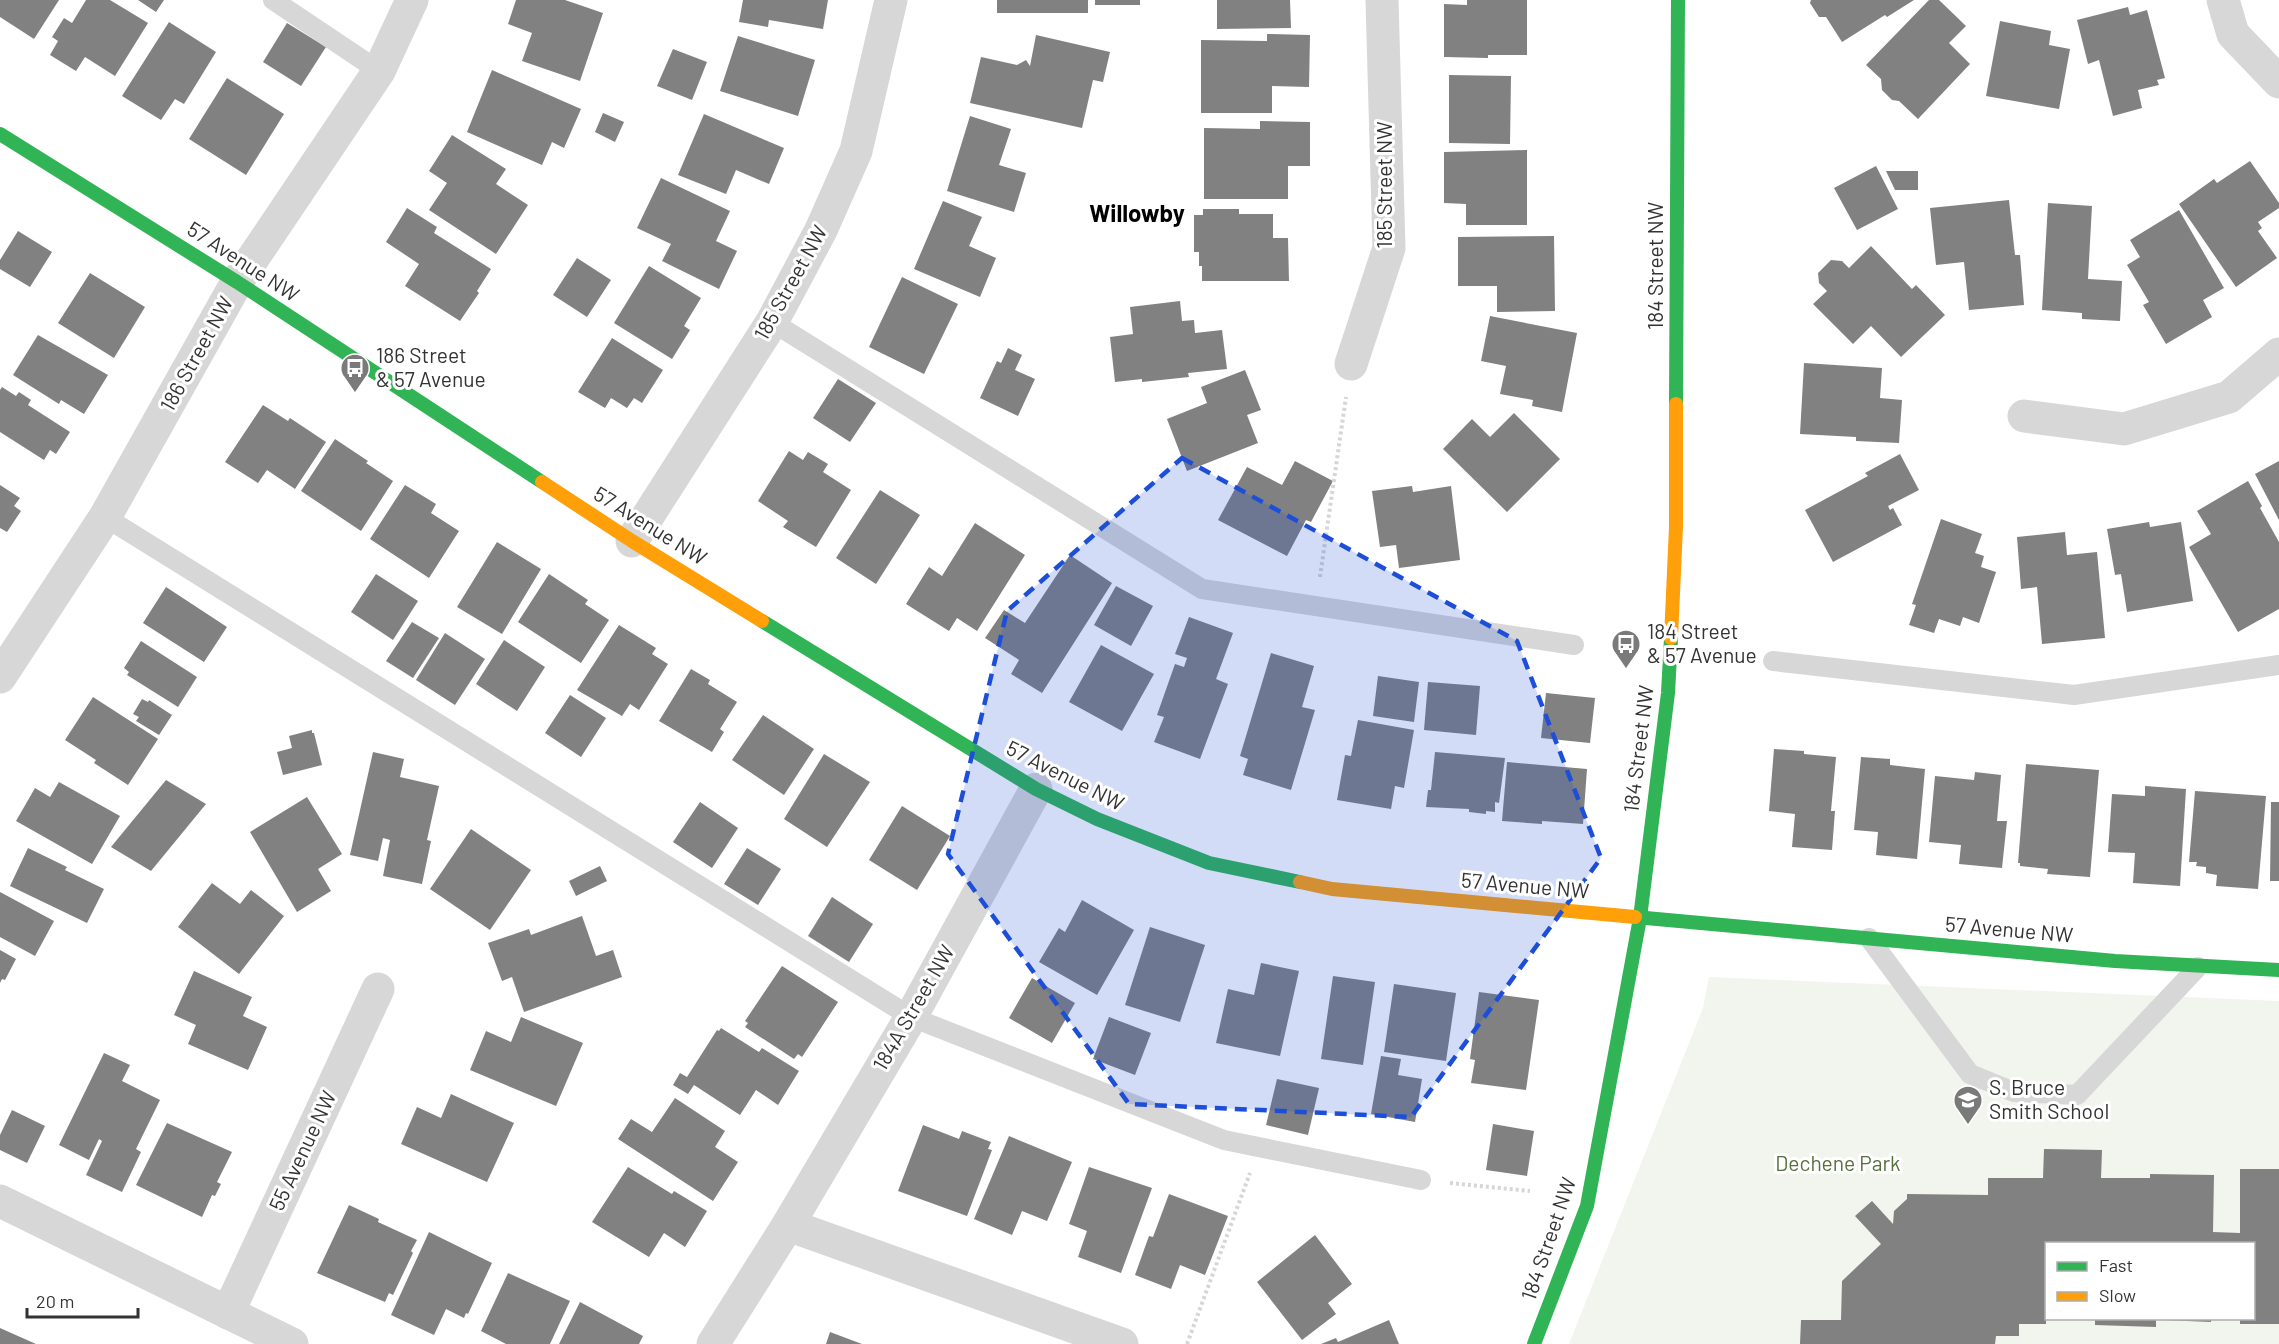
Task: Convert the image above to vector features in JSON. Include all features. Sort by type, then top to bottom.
[{"type":"street","name":"186 Street NW","points":[[0,677],[105,517],[237,282],[379,71],[412,0]]},
{"type":"street","name":"185 Street NW","points":[[632,541],[772,322],[821,230],[856,151],[891,0]]},
{"type":"street","name":"185 Street NW","points":[[1351,364],[1389,248],[1383,0]]},
{"type":"street","name":"184 Street NW","points":[[1534,1344],[1587,1206],[1640,918],[1668,693],[1676,527],[1678,0]]},
{"type":"street","points":[[2223,0],[2233,34],[2279,82]]},
{"type":"street","name":"57 Avenue NW","points":[[0,134],[237,282],[632,541],[1036,789],[1097,819],[1209,863],[1332,889],[2115,961],[2279,970]]},
{"type":"street","points":[[2024,416],[2124,429],[2229,396],[2279,354]]},
{"type":"street","name":"184A Street NW","points":[[713,1344],[788,1225],[911,1017],[1036,789]]},
{"type":"street","name":"55 Avenue NW","points":[[228,1313],[378,989]]},
{"type":"street","points":[[0,1201],[292,1344]]},
{"type":"street","points":[[788,1225],[1122,1344]]},
{"type":"lane","points":[[273,0],[379,71]]},
{"type":"lane","points":[[772,322],[1202,589],[1574,645]]},
{"type":"lane","points":[[105,517],[911,1017],[1224,1140],[1259,1149],[1421,1180]]},
{"type":"lane","points":[[1773,661],[2074,695],[2279,665]]},
{"type":"lane","points":[[1869,938],[1970,1074],[2014,1092],[2077,1095],[2198,967]]},
{"type":"path","points":[[1316,607],[1351,364]]},
{"type":"path","points":[[1187,1344],[1259,1149]]},
{"type":"path","points":[[1421,1180],[1530,1191]]},
{"type":"highlighted area","points":[[1182,458],[1517,641],[1601,858],[1411,1117],[1129,1104],[948,854],[1007,611]]},
{"type":"green space","name":"Dechene Park","points":[[1709,977],[2279,1001],[2279,1344],[1569,1344],[1703,1008]]},
{"type":"building","points":[[0,0],[59,0],[34,39],[0,17]]},
{"type":"building","points":[[86,0],[110,0],[148,23],[115,76],[85,57],[76,71],[50,55],[58,41],[52,37],[64,18],[72,23]]},
{"type":"building","points":[[138,0],[164,0],[156,12]]},
{"type":"building","points":[[516,0],[565,0],[603,13],[580,81],[522,61],[532,33],[508,24]]},
{"type":"building","points":[[743,0],[828,0],[823,29],[769,20],[768,27],[739,22]]},
{"type":"building","points":[[997,0],[1088,0],[1088,13],[997,13]]},
{"type":"building","points":[[1095,0],[1140,0],[1140,5],[1095,5]]},
{"type":"building","points":[[1217,0],[1290,0],[1291,28],[1217,29]]},
{"type":"building","points":[[1467,0],[1527,0],[1527,55],[1488,55],[1488,58],[1444,57],[1444,4],[1467,5]]},
{"type":"building","points":[[1811,0],[1914,0],[1842,42],[1826,17],[1819,17],[1810,3]]},
{"type":"building","points":[[1929,0],[1939,0],[1966,26],[1949,43],[1970,64],[1918,119],[1899,101],[1892,100],[1882,90],[1881,79],[1866,65]]},
{"type":"building","points":[[2128,7],[2130,15],[2147,10],[2165,78],[2157,80],[2159,85],[2138,90],[2142,108],[2113,116],[2099,60],[2088,64],[2077,20]]},
{"type":"building","points":[[2000,21],[2051,31],[2049,45],[2070,49],[2059,109],[1986,96]]},
{"type":"building","points":[[169,22],[216,52],[184,104],[175,99],[161,120],[122,96]]},
{"type":"building","points":[[287,23],[326,47],[301,86],[263,62]]},
{"type":"building","points":[[1267,34],[1310,35],[1309,87],[1272,86],[1272,113],[1201,113],[1201,40],[1267,41]]},
{"type":"building","points":[[1036,35],[1110,52],[1103,82],[1093,80],[1082,128],[970,103],[981,57],[1017,65],[1026,60],[1030,66]]},
{"type":"building","points":[[738,36],[815,60],[798,116],[720,91]]},
{"type":"building","points":[[673,49],[707,62],[692,100],[657,86]]},
{"type":"building","points":[[492,70],[581,109],[564,148],[552,142],[542,165],[467,132]]},
{"type":"building","points":[[1449,75],[1511,76],[1510,144],[1449,143]]},
{"type":"building","points":[[227,78],[284,114],[246,175],[189,139]]},
{"type":"building","points":[[603,113],[624,122],[615,142],[595,132]]},
{"type":"building","points":[[704,114],[784,148],[769,184],[736,170],[726,194],[678,175]]},
{"type":"building","points":[[970,116],[1011,129],[999,165],[1026,173],[1014,212],[947,191]]},
{"type":"building","points":[[1260,121],[1310,122],[1310,166],[1288,166],[1288,199],[1204,199],[1204,128],[1260,129]]},
{"type":"building","points":[[452,135],[506,169],[496,184],[528,205],[496,254],[429,210],[447,183],[429,171]]},
{"type":"building","points":[[1527,150],[1527,225],[1466,225],[1466,204],[1444,203],[1444,152]]},
{"type":"building","points":[[2250,161],[2279,203],[2279,208],[2258,222],[2262,228],[2258,231],[2277,258],[2236,287],[2179,204],[2214,179],[2217,183]]},
{"type":"building","points":[[1876,166],[1898,209],[1857,230],[1834,188]]},
{"type":"building","points":[[1886,171],[1918,171],[1918,190],[1895,190]]},
{"type":"building","points":[[661,178],[730,211],[716,241],[737,251],[719,289],[662,261],[671,244],[637,228]]},
{"type":"building","points":[[2009,200],[2015,255],[2020,255],[2024,305],[1969,310],[1964,262],[1936,265],[1930,208]]},
{"type":"building","points":[[943,201],[982,217],[969,246],[996,258],[980,297],[914,269]]},
{"type":"building","points":[[2048,203],[2092,206],[2088,279],[2122,281],[2120,321],[2082,319],[2082,313],[2042,310]]},
{"type":"building","points":[[407,208],[437,227],[434,233],[491,269],[477,291],[479,293],[460,321],[405,286],[419,264],[386,242]]},
{"type":"building","points":[[1203,209],[1239,209],[1239,214],[1273,214],[1273,238],[1288,238],[1289,281],[1202,281],[1199,252],[1194,252],[1194,215],[1203,215]]},
{"type":"building","points":[[2179,210],[2224,288],[2203,300],[2212,317],[2166,344],[2143,305],[2149,302],[2127,265],[2140,257],[2130,240]]},
{"type":"building","points":[[18,231],[52,252],[30,287],[0,269],[0,260]]},
{"type":"building","points":[[1554,236],[1555,311],[1497,312],[1497,286],[1458,286],[1458,237]]},
{"type":"building","points":[[1871,246],[1912,289],[1916,285],[1945,315],[1901,357],[1871,326],[1853,344],[1813,304],[1827,291],[1819,283],[1818,273],[1831,260],[1842,261],[1849,268]]},
{"type":"building","points":[[577,258],[611,280],[587,317],[553,295]]},
{"type":"building","points":[[649,266],[701,298],[684,326],[690,330],[672,359],[614,323]]},
{"type":"building","points":[[90,273],[145,307],[114,358],[58,323]]},
{"type":"building","points":[[902,277],[958,304],[924,374],[869,347]]},
{"type":"building","points":[[1180,301],[1182,321],[1194,320],[1195,333],[1222,330],[1227,369],[1188,373],[1189,377],[1142,382],[1142,379],[1115,382],[1110,337],[1133,334],[1130,307]]},
{"type":"building","points":[[1490,316],[1577,333],[1562,412],[1532,406],[1533,400],[1500,394],[1506,366],[1481,361]]},
{"type":"building","points":[[38,335],[108,375],[84,414],[61,400],[59,404],[13,375]]},
{"type":"building","points":[[612,338],[663,370],[642,403],[634,398],[627,408],[611,398],[605,408],[578,392]]},
{"type":"building","points":[[1008,348],[1022,355],[1015,370],[1035,379],[1018,416],[980,398],[997,361],[1001,363]]},
{"type":"building","points":[[1804,363],[1882,368],[1880,398],[1902,400],[1899,443],[1856,441],[1856,437],[1800,434]]},
{"type":"building","points":[[1245,370],[1261,410],[1247,415],[1258,443],[1187,471],[1167,419],[1207,403],[1201,387]]},
{"type":"building","points":[[838,379],[876,403],[850,442],[813,418]]},
{"type":"building","points":[[2,387],[16,396],[19,392],[31,400],[28,405],[70,432],[56,454],[50,450],[44,460],[0,432],[0,390]]},
{"type":"building","points":[[263,405],[288,421],[290,418],[326,442],[295,489],[267,470],[258,483],[225,462]]},
{"type":"building","points":[[1514,413],[1560,459],[1507,512],[1443,449],[1472,419],[1490,437]]},
{"type":"building","points":[[335,439],[393,481],[361,531],[301,491]]},
{"type":"building","points":[[789,451],[803,460],[808,452],[828,464],[823,472],[851,490],[816,547],[783,527],[788,521],[758,501]]},
{"type":"building","points":[[1900,454],[1919,490],[1888,506],[1890,510],[1893,508],[1902,525],[1833,562],[1805,510],[1868,476],[1865,473]]},
{"type":"building","points":[[1295,461],[1333,481],[1311,522],[1306,520],[1287,556],[1218,520],[1247,467],[1282,485]]},
{"type":"building","points":[[2279,461],[2279,520],[2255,474]]},
{"type":"building","points":[[2248,481],[2279,542],[2279,609],[2238,632],[2189,547],[2211,534],[2197,511]]},
{"type":"building","points":[[0,485],[20,498],[14,506],[21,511],[7,532],[0,528]]},
{"type":"building","points":[[405,485],[436,504],[431,513],[459,531],[429,578],[370,539]]},
{"type":"building","points":[[1412,486],[1413,492],[1451,486],[1460,560],[1399,568],[1396,545],[1380,547],[1372,491]]},
{"type":"building","points":[[880,490],[920,515],[876,584],[836,558]]},
{"type":"building","points":[[1941,519],[1982,534],[1975,553],[1984,556],[1981,567],[1996,572],[1979,623],[1963,617],[1960,626],[1939,619],[1934,633],[1909,625],[1916,605],[1912,604]]},
{"type":"building","points":[[2149,522],[2150,527],[2181,522],[2193,601],[2127,612],[2121,574],[2115,575],[2107,529]]},
{"type":"building","points":[[975,523],[1025,555],[977,631],[957,618],[949,631],[906,604],[929,567],[942,576]]},
{"type":"building","points":[[2065,532],[2067,555],[2097,552],[2105,638],[2042,644],[2037,587],[2021,589],[2017,537]]},
{"type":"building","points":[[497,542],[541,569],[502,634],[457,607]]},
{"type":"building","points":[[1070,555],[1112,583],[1042,693],[1011,674],[1019,660],[985,638],[1004,610],[1025,623]]},
{"type":"building","points":[[376,574],[418,601],[393,640],[351,612]]},
{"type":"building","points":[[549,574],[588,600],[585,604],[609,620],[581,663],[518,622]]},
{"type":"building","points":[[1116,586],[1153,606],[1131,646],[1094,625]]},
{"type":"building","points":[[166,587],[227,627],[204,662],[143,623]]},
{"type":"building","points":[[1189,617],[1233,633],[1216,679],[1228,684],[1200,759],[1154,742],[1164,717],[1157,715],[1175,664],[1184,667],[1187,658],[1175,654]]},
{"type":"building","points":[[412,622],[439,638],[413,678],[386,661]]},
{"type":"building","points":[[619,625],[656,648],[652,654],[668,664],[639,710],[630,704],[622,716],[577,690]]},
{"type":"building","points":[[445,633],[485,659],[455,705],[416,680]]},
{"type":"building","points":[[504,640],[545,667],[517,711],[476,684]]},
{"type":"building","points":[[141,641],[197,677],[178,707],[127,675],[129,672],[124,668]]},
{"type":"building","points":[[1101,645],[1154,674],[1122,731],[1069,702]]},
{"type":"building","points":[[1271,653],[1314,666],[1302,707],[1315,710],[1291,790],[1243,775],[1248,759],[1240,756]]},
{"type":"building","points":[[691,669],[710,680],[708,684],[737,702],[720,729],[724,732],[712,752],[659,721]]},
{"type":"building","points":[[1378,676],[1419,682],[1414,722],[1373,716]]},
{"type":"building","points":[[1428,682],[1480,686],[1476,735],[1424,730]]},
{"type":"building","points":[[1546,693],[1595,698],[1590,743],[1541,738]]},
{"type":"building","points":[[570,695],[606,718],[581,757],[545,733]]},
{"type":"building","points":[[93,697],[158,739],[128,785],[94,763],[96,760],[65,740]]},
{"type":"building","points":[[142,699],[148,702],[149,700],[172,715],[159,735],[136,721],[139,717],[133,714]]},
{"type":"building","points":[[763,715],[814,749],[784,795],[732,760]]},
{"type":"building","points":[[1358,720],[1414,730],[1404,788],[1395,786],[1391,809],[1337,800],[1345,755],[1351,756]]},
{"type":"building","points":[[312,730],[322,765],[283,775],[277,752],[292,748],[289,736]]},
{"type":"building","points":[[1774,749],[1804,751],[1804,754],[1836,757],[1831,811],[1835,811],[1832,850],[1792,847],[1795,814],[1769,811]]},
{"type":"building","points":[[373,752],[404,759],[400,777],[439,786],[427,840],[431,841],[422,884],[383,876],[390,840],[383,838],[378,861],[350,855]]},
{"type":"building","points":[[1435,752],[1505,758],[1499,803],[1495,802],[1495,812],[1486,811],[1486,814],[1469,812],[1469,809],[1426,807],[1428,790],[1431,790]]},
{"type":"building","points":[[824,754],[870,782],[827,847],[784,819]]},
{"type":"building","points":[[1861,757],[1890,759],[1890,765],[1925,769],[1917,859],[1876,855],[1878,832],[1854,830]]},
{"type":"building","points":[[1507,762],[1587,769],[1583,824],[1502,821]]},
{"type":"building","points":[[2026,764],[2099,770],[2090,877],[2047,874],[2048,869],[2020,866],[2018,863]]},
{"type":"building","points":[[1975,772],[2001,775],[1997,821],[2007,821],[2002,868],[1959,864],[1961,845],[1929,842],[1935,776],[1974,780]]},
{"type":"building","points":[[166,780],[206,804],[151,871],[111,847]]},
{"type":"building","points":[[59,782],[120,816],[92,864],[16,821],[35,788],[50,797]]},
{"type":"building","points":[[2145,786],[2186,789],[2180,886],[2133,883],[2135,853],[2108,852],[2112,794],[2145,796]]},
{"type":"building","points":[[2195,791],[2266,796],[2258,889],[2216,886],[2217,875],[2206,873],[2206,867],[2196,866],[2197,862],[2189,862]]},
{"type":"building","points":[[307,797],[342,854],[318,869],[331,891],[297,912],[250,832]]},
{"type":"building","points":[[700,802],[738,828],[712,868],[673,842]]},
{"type":"building","points":[[2271,802],[2279,802],[2279,881],[2270,881]]},
{"type":"building","points":[[902,806],[950,836],[917,890],[869,860]]},
{"type":"building","points":[[471,829],[531,870],[490,930],[430,889]]},
{"type":"building","points":[[28,848],[104,889],[87,923],[10,886]]},
{"type":"building","points":[[747,848],[781,869],[758,905],[724,884]]},
{"type":"building","points":[[600,866],[607,881],[576,896],[569,881]]},
{"type":"building","points":[[212,883],[240,904],[251,890],[284,916],[239,974],[178,927]]},
{"type":"building","points":[[0,892],[54,921],[35,956],[0,937]]},
{"type":"building","points":[[832,897],[873,924],[849,962],[808,936]]},
{"type":"building","points":[[1082,900],[1134,930],[1097,995],[1039,962],[1059,928],[1065,932]]},
{"type":"building","points":[[582,916],[596,956],[613,950],[622,977],[524,1012],[512,977],[502,981],[488,943],[529,929],[531,935]]},
{"type":"building","points":[[1150,927],[1205,945],[1180,1022],[1125,1005]]},
{"type":"building","points":[[0,950],[16,959],[5,980],[2,979],[0,983]]},
{"type":"building","points":[[1261,963],[1299,971],[1280,1056],[1216,1043],[1228,989],[1254,995]]},
{"type":"building","points":[[782,966],[838,1002],[802,1057],[798,1054],[794,1059],[745,1027],[748,1023],[745,1021]]},
{"type":"building","points":[[194,971],[252,997],[243,1016],[267,1027],[248,1070],[188,1044],[196,1025],[174,1015]]},
{"type":"building","points":[[1333,976],[1375,982],[1363,1065],[1321,1059]]},
{"type":"building","points":[[1032,978],[1075,1003],[1052,1043],[1009,1018]]},
{"type":"building","points":[[1394,984],[1456,993],[1446,1061],[1384,1052]]},
{"type":"building","points":[[1479,992],[1539,1000],[1526,1090],[1471,1083],[1475,1060],[1470,1059]]},
{"type":"building","points":[[521,1017],[583,1043],[556,1106],[470,1070],[486,1031],[511,1042]]},
{"type":"building","points":[[1109,1017],[1151,1033],[1135,1075],[1093,1059]]},
{"type":"building","points":[[721,1028],[759,1052],[762,1048],[799,1071],[778,1105],[756,1090],[740,1115],[694,1085],[688,1094],[673,1085],[680,1073],[687,1077],[717,1030]]},
{"type":"building","points":[[104,1053],[130,1065],[122,1081],[160,1100],[136,1149],[141,1152],[122,1192],[86,1175],[102,1141],[99,1139],[89,1160],[59,1145]]},
{"type":"building","points":[[1381,1056],[1401,1059],[1398,1075],[1422,1079],[1415,1122],[1371,1114]]},
{"type":"building","points":[[1277,1079],[1319,1088],[1308,1135],[1266,1125]]},
{"type":"building","points":[[451,1094],[514,1123],[487,1182],[401,1144],[417,1107],[441,1118]]},
{"type":"building","points":[[675,1098],[725,1131],[715,1147],[738,1162],[713,1201],[618,1139],[631,1119],[652,1132]]},
{"type":"building","points":[[12,1110],[45,1126],[27,1163],[0,1150],[0,1135]]},
{"type":"building","points":[[167,1123],[232,1152],[217,1182],[221,1184],[215,1196],[212,1195],[202,1217],[136,1185]]},
{"type":"building","points":[[1493,1124],[1534,1131],[1527,1176],[1486,1170]]},
{"type":"building","points":[[923,1125],[959,1139],[962,1131],[991,1142],[988,1149],[992,1150],[967,1216],[898,1191]]},
{"type":"building","points":[[1009,1136],[1072,1162],[1047,1221],[1022,1211],[1012,1235],[974,1219]]},
{"type":"building","points":[[2044,1149],[2102,1150],[2101,1178],[2150,1178],[2150,1174],[2214,1175],[2213,1232],[2240,1233],[2240,1169],[2279,1169],[2279,1324],[2240,1324],[2240,1320],[2255,1320],[2255,1242],[2045,1242],[2046,1324],[2019,1324],[2019,1336],[1996,1336],[1995,1344],[1800,1344],[1801,1320],[1841,1320],[1842,1281],[1881,1244],[1855,1216],[1872,1201],[1893,1224],[1894,1211],[1907,1199],[1907,1194],[1988,1195],[1988,1178],[2043,1178]]},
{"type":"building","points":[[628,1167],[672,1194],[674,1191],[707,1211],[685,1247],[664,1233],[649,1257],[592,1222]]},
{"type":"building","points":[[1089,1167],[1152,1188],[1121,1273],[1078,1257],[1087,1231],[1069,1224]]},
{"type":"building","points":[[1169,1194],[1228,1216],[1205,1275],[1180,1265],[1171,1289],[1135,1275],[1149,1236],[1153,1237]]},
{"type":"building","points":[[349,1205],[379,1219],[378,1222],[417,1240],[393,1295],[389,1293],[385,1302],[317,1273]]},
{"type":"building","points":[[429,1232],[492,1263],[468,1314],[466,1313],[464,1318],[446,1309],[434,1335],[391,1315]]},
{"type":"building","points":[[1315,1235],[1352,1284],[1328,1303],[1336,1314],[1302,1340],[1257,1282]]},
{"type":"building","points":[[508,1273],[570,1301],[550,1344],[506,1344],[481,1331]]},
{"type":"building","points":[[580,1302],[643,1336],[639,1344],[559,1344]]},
{"type":"building","points":[[1389,1320],[1399,1344],[1321,1344],[1336,1338],[1338,1342]]},
{"type":"building","points":[[2095,1320],[2156,1320],[2156,1327],[2095,1325]]},
{"type":"building","points":[[2163,1320],[2211,1320],[2211,1322]]},
{"type":"building","points":[[0,1328],[36,1344],[0,1344]]},
{"type":"building","points":[[830,1332],[862,1344],[826,1344]]},
{"type":"traffic: fast","points":[[1676,404],[1678,0]]},
{"type":"traffic: fast","points":[[0,134],[237,282],[542,482]]},
{"type":"traffic: fast","points":[[762,621],[1036,789],[1097,819],[1209,863],[1300,882]]},
{"type":"traffic: fast","points":[[1534,1344],[1587,1206],[1640,918],[1668,693],[1671,638]]},
{"type":"traffic: fast","points":[[1635,917],[2115,961],[2279,970]]},
{"type":"traffic: slow","points":[[1671,638],[1676,527],[1676,404]]},
{"type":"traffic: slow","points":[[542,482],[632,541],[762,621]]},
{"type":"traffic: slow","points":[[1300,882],[1332,889],[1635,917]]},
{"type":"place","name":"186 Street & 57 Avenue","points":[[355,394]]},
{"type":"place","name":"184 Street & 57 Avenue","points":[[1626,670]]},
{"type":"place","name":"S. Bruce Smith School","points":[[1968,1126]]},
{"type":"district","name":"Willowby","points":[[1137,214]]}]
